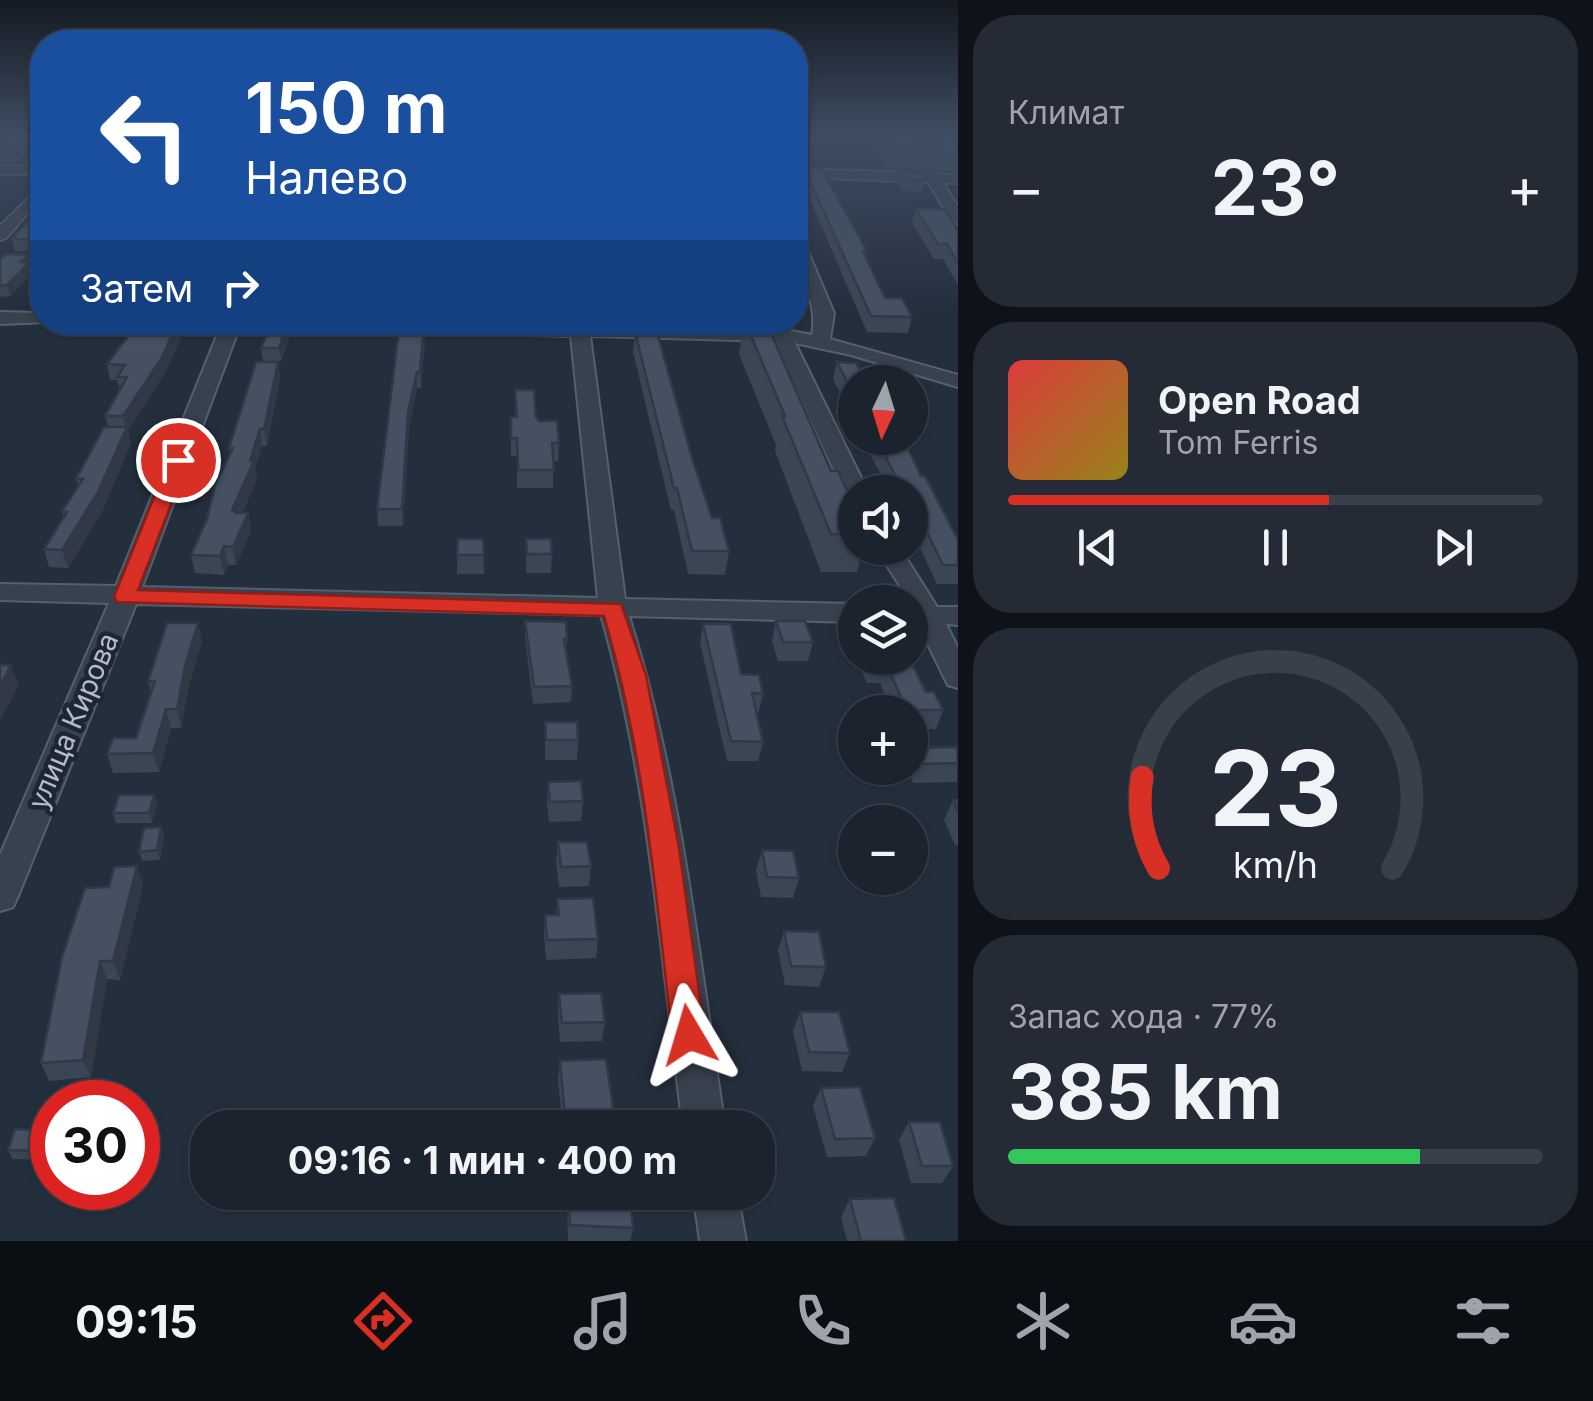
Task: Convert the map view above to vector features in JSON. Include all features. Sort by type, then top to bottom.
[{"type":"street","points":[[941,193],[958,219]]},
{"type":"street","points":[[0,235],[30,202]]},
{"type":"street","points":[[808,271],[826,314],[820,342]]},
{"type":"street","points":[[0,318],[30,319]]},
{"type":"street","name":"улица Кирова","points":[[0,896],[125,597],[227,335]]},
{"type":"street","points":[[581,335],[613,609],[634,675],[665,848],[701,1110]]},
{"type":"street","points":[[781,335],[820,342],[958,381]]},
{"type":"street","points":[[781,335],[848,475]]},
{"type":"street","points":[[0,592],[838,614]]},
{"type":"street","points":[[928,615],[958,616]]},
{"type":"street","points":[[928,630],[958,678]]},
{"type":"street","points":[[718,1210],[723,1241]]},
{"type":"building","points":[[815,193],[835,193],[867,251],[863,251],[885,298],[902,298],[912,317],[871,316]]},
{"type":"building","points":[[916,209],[944,209],[958,231],[958,263],[947,244],[938,244]]},
{"type":"building","points":[[30,219],[30,240],[12,239]]},
{"type":"building","points":[[6,254],[30,255],[21,262],[29,263],[7,285],[0,286],[0,259]]},
{"type":"building","points":[[129,335],[172,335],[123,416],[105,416],[127,377],[117,377],[125,365],[107,364]]},
{"type":"building","points":[[266,335],[284,335],[279,348],[261,348]]},
{"type":"building","points":[[398,335],[423,335],[420,372],[408,412],[402,509],[377,509]]},
{"type":"building","points":[[636,335],[658,335],[692,458],[712,518],[720,518],[729,551],[692,551]]},
{"type":"building","points":[[751,335],[772,335],[831,471],[840,475],[838,534],[831,534]]},
{"type":"building","points":[[256,362],[278,362],[264,429],[260,429],[250,461],[254,461],[232,510],[248,513],[233,547],[224,546],[220,556],[191,555],[207,519],[215,485],[233,448],[229,448]]},
{"type":"building","points":[[515,390],[534,390],[536,417],[539,421],[557,421],[559,443],[552,443],[554,470],[518,470],[517,438],[511,438],[511,417],[517,417]]},
{"type":"building","points":[[104,427],[127,427],[98,492],[62,550],[44,549],[67,512],[62,511],[83,479],[76,479]]},
{"type":"building","points":[[885,455],[911,455],[921,475],[895,475]]},
{"type":"building","points":[[928,482],[958,540],[958,565],[943,565],[928,534]]},
{"type":"building","points":[[458,539],[483,539],[484,555],[457,555]]},
{"type":"building","points":[[526,539],[551,539],[552,554],[527,554]]},
{"type":"building","points":[[525,621],[566,622],[564,639],[572,686],[534,687]]},
{"type":"building","points":[[776,621],[805,621],[813,642],[783,642]]},
{"type":"building","points":[[167,623],[198,623],[177,709],[166,709],[153,753],[107,754],[113,738],[136,738],[155,681],[148,681]]},
{"type":"building","points":[[703,624],[731,624],[741,674],[759,675],[763,694],[752,693],[763,742],[731,741]]},
{"type":"building","points":[[0,665],[11,665],[0,686]]},
{"type":"building","points":[[891,675],[918,675],[926,692],[934,692],[943,710],[928,710],[928,695],[900,695]]},
{"type":"building","points":[[545,722],[577,722],[578,740],[546,740]]},
{"type":"building","points":[[957,747],[958,763],[928,764],[928,748]]},
{"type":"building","points":[[581,781],[583,801],[550,802],[548,782]]},
{"type":"building","points":[[119,795],[154,795],[149,813],[113,813]]},
{"type":"building","points":[[161,827],[157,850],[139,852],[144,828]]},
{"type":"building","points":[[558,842],[587,842],[591,866],[561,867]]},
{"type":"building","points":[[762,850],[793,851],[799,878],[767,877]]},
{"type":"building","points":[[137,866],[113,961],[100,961],[83,1060],[41,1063],[62,957],[85,888],[109,887],[114,867]]},
{"type":"building","points":[[593,898],[598,939],[547,940],[545,915],[559,915],[557,899]]},
{"type":"building","points":[[784,931],[819,932],[826,967],[791,966]]},
{"type":"building","points":[[601,993],[605,1022],[562,1023],[559,994]]},
{"type":"building","points":[[800,1012],[839,1012],[850,1053],[809,1052]]},
{"type":"building","points":[[606,1059],[613,1110],[564,1110],[560,1061]]},
{"type":"building","points":[[860,1087],[875,1138],[835,1139],[821,1088]]},
{"type":"building","points":[[909,1122],[940,1122],[953,1166],[922,1166]]},
{"type":"building","points":[[15,1129],[30,1129],[30,1151],[8,1150]]},
{"type":"building","points":[[894,1198],[906,1241],[861,1241],[850,1199]]},
{"type":"building","points":[[570,1210],[632,1210],[633,1228],[570,1225]]},
{"type":"route","points":[[178,460],[125,597],[613,609],[634,675],[665,848],[689,1035]]}]
